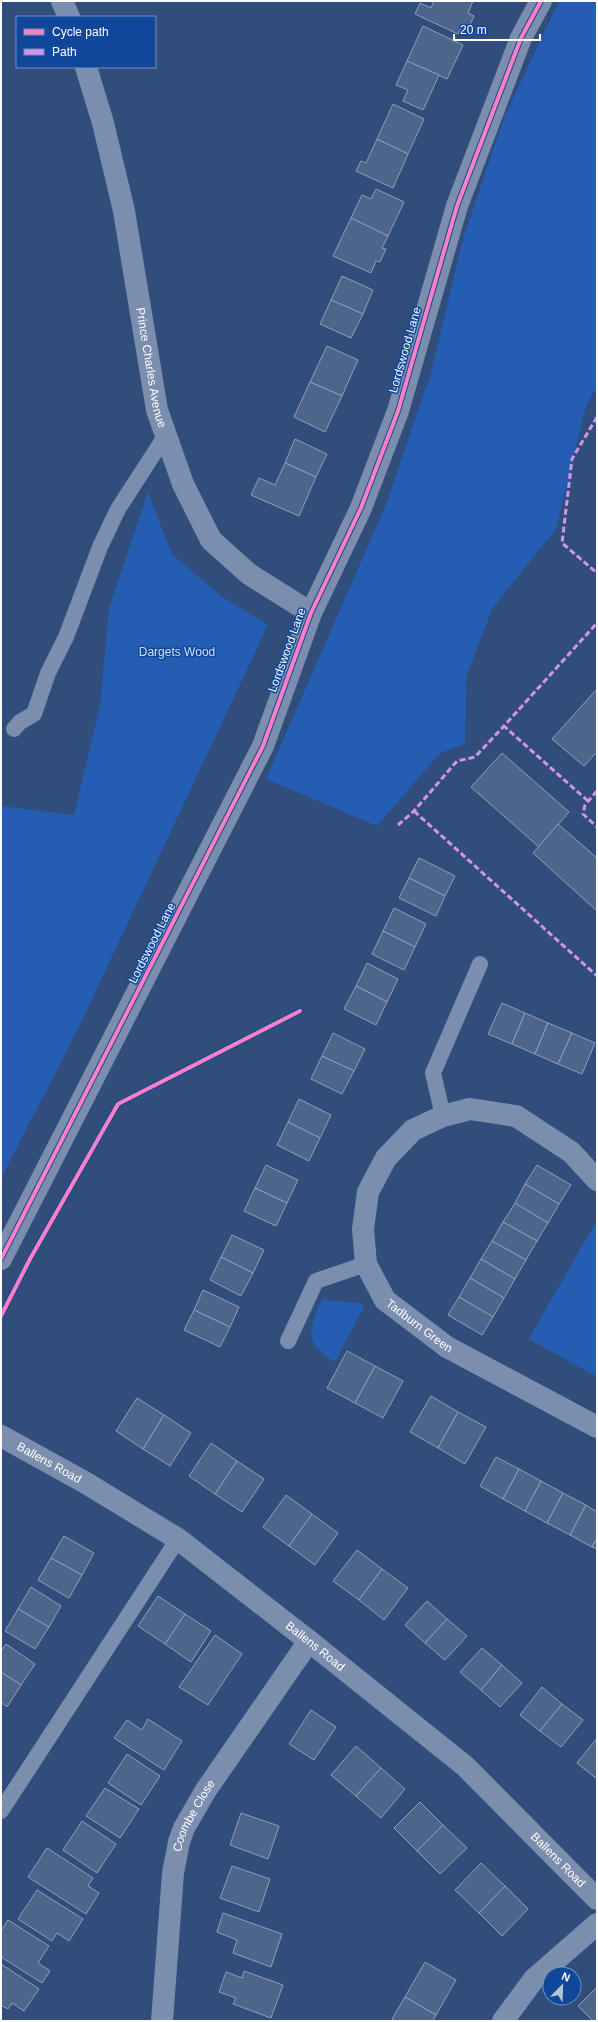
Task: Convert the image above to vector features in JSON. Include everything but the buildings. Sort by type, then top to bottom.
[{"type":"street","points":[[62,1],[69,16]]},
{"type":"street","name":"Lordswood Lane","points":[[1,1259],[263,746],[311,613],[361,508],[393,425],[457,206],[522,38],[542,1]]},
{"type":"street","name":"Prince Charles Avenue","points":[[86,68],[103,123],[124,211],[157,410],[183,484],[211,540],[249,574],[311,613]]},
{"type":"street","name":"Tadburn Green","points":[[597,1180],[571,1152],[516,1116],[470,1109],[443,1116],[413,1130],[386,1158],[368,1192],[363,1228],[366,1264],[385,1300],[447,1347],[597,1427]]},
{"type":"street","name":"Ballens Road","points":[[1,1436],[86,1483],[178,1539],[465,1766],[597,1899]]},
{"type":"street","name":"Coombe Close","points":[[162,2021],[173,1873],[179,1842],[184,1828],[206,1790],[309,1642]]},
{"type":"street","points":[[503,2021],[534,1979],[597,1924]]},
{"type":"lane","points":[[14,729],[20,722],[34,714],[48,673],[66,636],[100,547],[115,515],[166,435]]},
{"type":"lane","points":[[443,1116],[433,1073],[480,964]]},
{"type":"lane","points":[[288,1341],[316,1281],[366,1264]]},
{"type":"lane","points":[[1,1811],[178,1539]]},
{"type":"green space","points":[[559,1],[597,1],[597,387],[586,406],[556,529],[492,609],[466,677],[465,744],[440,753],[377,826],[266,779],[385,507],[430,376],[464,236],[505,115]]},
{"type":"green space","name":"Dargets Wood","points":[[148,492],[172,554],[221,596],[268,625],[77,1031],[1,1178],[1,806],[74,815],[100,705],[109,608]]},
{"type":"green space","points":[[597,1220],[597,1377],[529,1339]]},
{"type":"green space","points":[[323,1297],[331,1301],[361,1303],[364,1307],[335,1362],[324,1355],[317,1348],[311,1334],[314,1318]]},
{"type":"marked path","points":[[597,417],[572,459],[562,543],[597,573]]},
{"type":"marked path","points":[[588,801],[504,726],[597,623]]},
{"type":"marked path","points":[[398,825],[414,811],[457,761],[475,757],[504,726]]},
{"type":"marked path","points":[[597,791],[585,805],[583,814],[597,827]]},
{"type":"marked path","points":[[414,811],[597,976]]},
{"type":"cycle path","points":[[1,1259],[263,746],[311,613],[361,508],[398,411],[457,206],[521,38],[541,1]]},
{"type":"cycle path","points":[[1,1316],[30,1259],[118,1104],[300,1011]]}]
